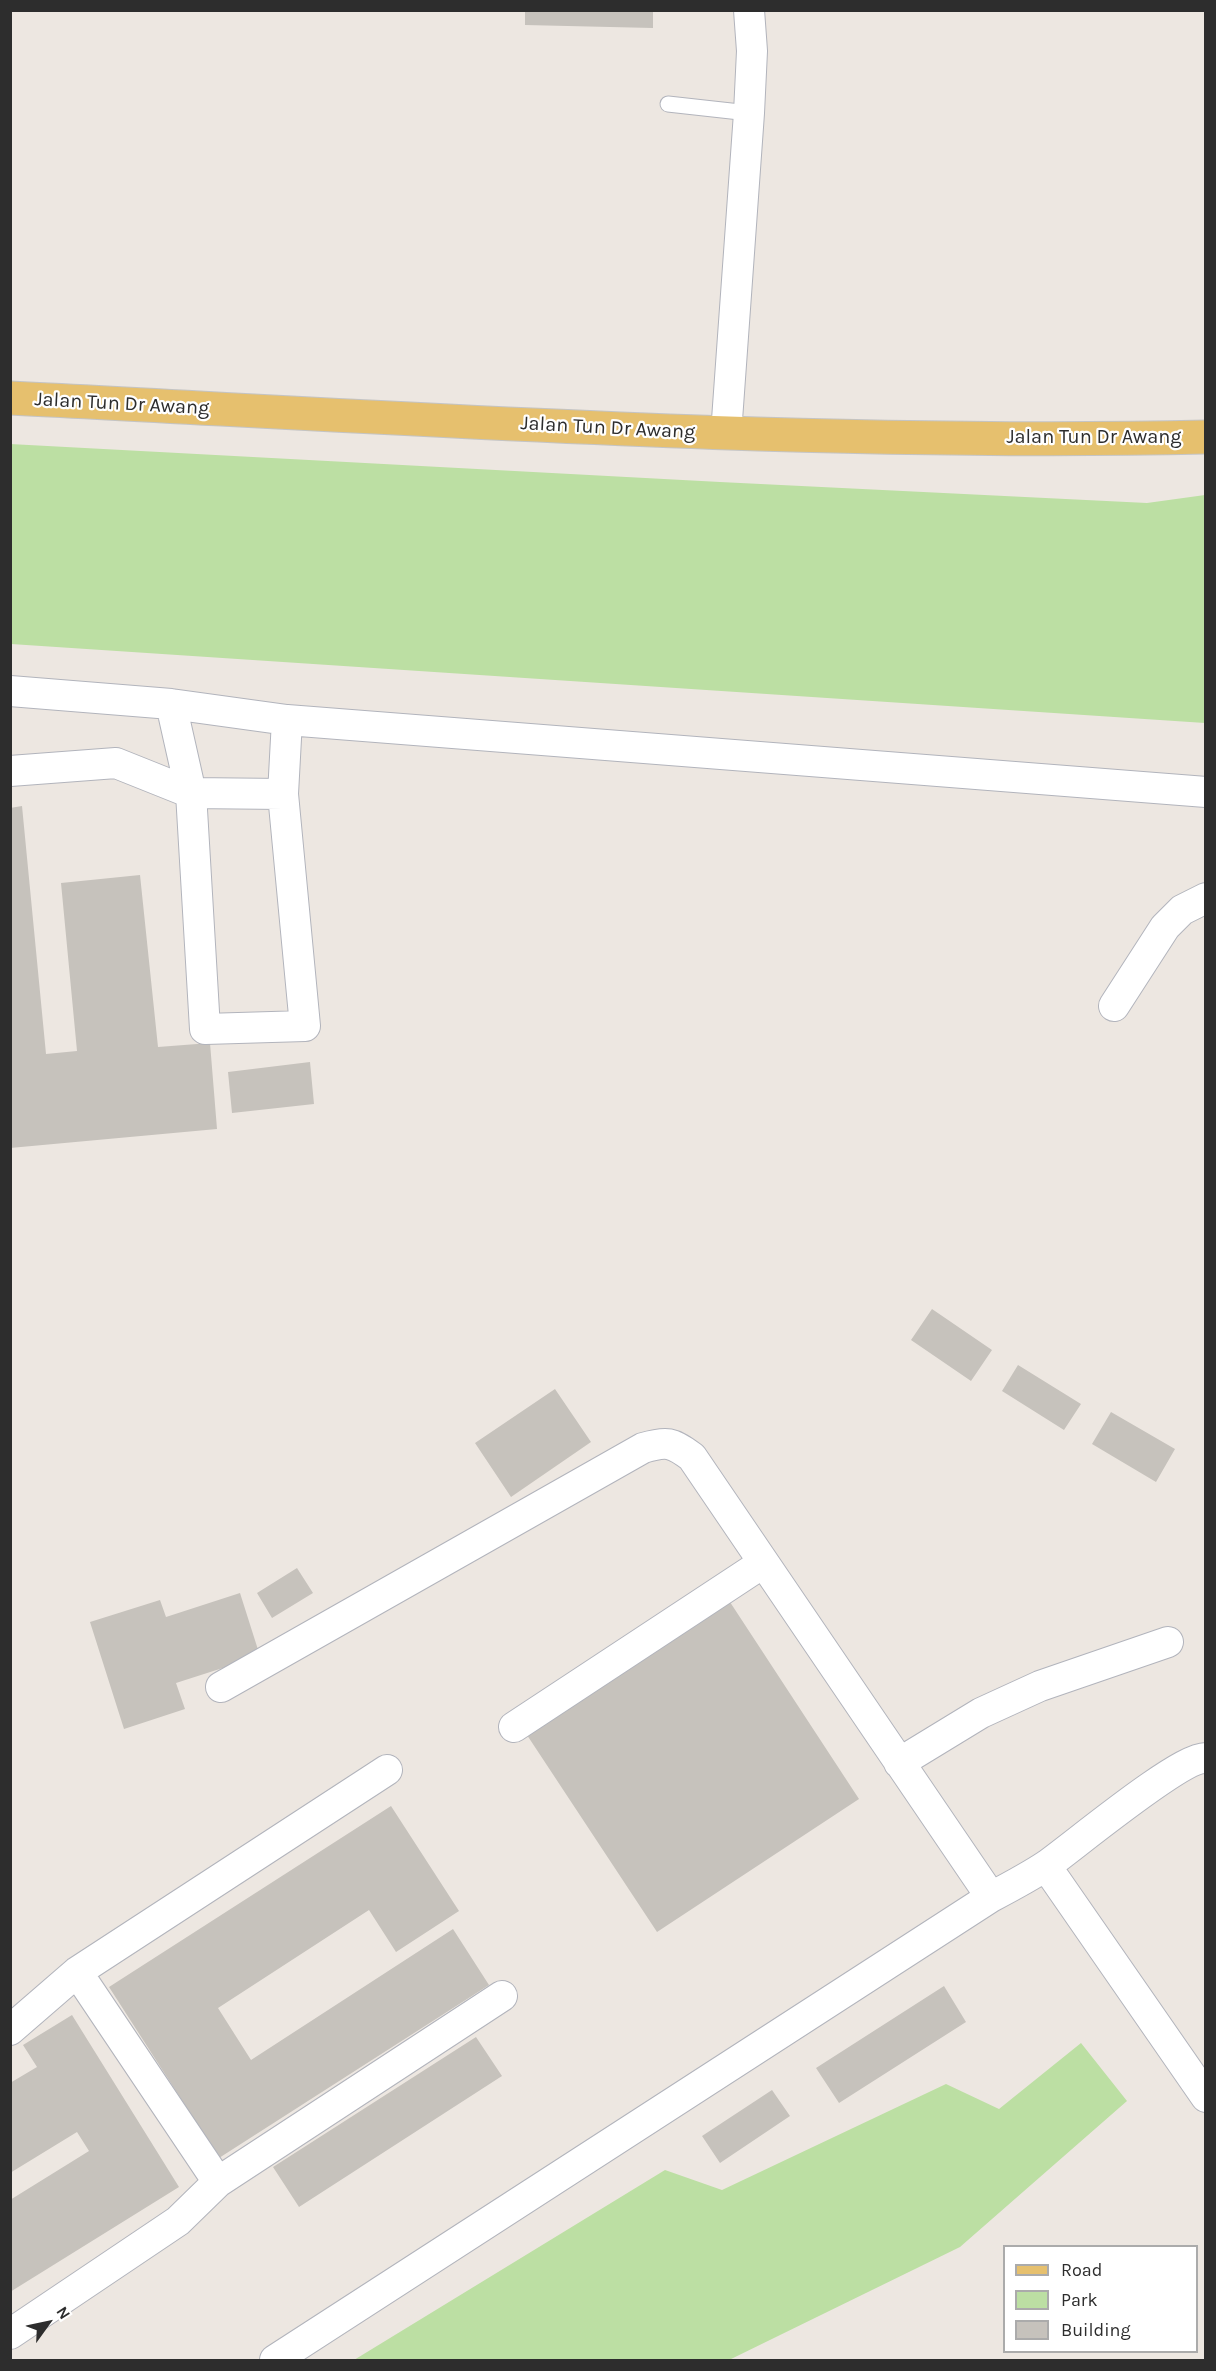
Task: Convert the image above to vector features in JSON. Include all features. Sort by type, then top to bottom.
[{"type":"main road","name":"Jalan Tun Dr Awang","points":[[10,398],[726,434],[1110,439],[1206,437]]},
{"type":"street","points":[[726,434],[749,113],[752,51],[749,10]]},
{"type":"street","points":[[10,692],[171,704],[287,720],[1206,792]]},
{"type":"street","points":[[171,704],[190,793],[205,1029],[305,1026],[284,794],[287,720]]},
{"type":"street","points":[[10,771],[116,763],[190,793],[284,794]]},
{"type":"street","points":[[1114,1006],[1165,927],[1182,910],[1206,898]]},
{"type":"street","points":[[221,1687],[644,1448],[659,1443],[675,1444],[692,1457],[991,1897]]},
{"type":"street","points":[[514,1726],[763,1563]]},
{"type":"street","points":[[899,1762],[981,1713],[1040,1686],[1168,1642]]},
{"type":"street","points":[[274,2361],[991,1897],[1046,1866],[1169,1774],[1198,1758],[1206,1758]]},
{"type":"street","points":[[10,2030],[77,1972],[387,1770]]},
{"type":"street","points":[[1046,1866],[1206,2097]]},
{"type":"street","points":[[77,1972],[218,2182]]},
{"type":"street","points":[[10,2334],[178,2221],[218,2182],[502,1996]]},
{"type":"lane","points":[[668,104],[749,113]]},
{"type":"green space","points":[[10,444],[1147,503],[1205,495],[1205,723],[11,644]]},
{"type":"green space","points":[[1081,2043],[1127,2101],[960,2247],[729,2360],[354,2360],[665,2170],[722,2190],[946,2084],[999,2109]]},
{"type":"building","points":[[525,10],[653,10],[653,28],[525,25]]},
{"type":"building","points":[[22,806],[46,1054],[77,1051],[61,883],[140,875],[158,1047],[210,1043],[217,1129],[10,1148],[10,808]]},
{"type":"building","points":[[310,1062],[314,1104],[232,1113],[228,1072]]},
{"type":"building","points":[[932,1309],[992,1350],[971,1381],[911,1340]]},
{"type":"building","points":[[1018,1365],[1081,1404],[1064,1430],[1002,1391]]},
{"type":"building","points":[[555,1389],[591,1442],[511,1497],[475,1443]]},
{"type":"building","points":[[1111,1412],[1175,1449],[1156,1482],[1092,1444]]},
{"type":"building","points":[[297,1568],[313,1593],[272,1618],[257,1593]]},
{"type":"building","points":[[240,1593],[260,1656],[176,1683],[185,1709],[124,1729],[90,1622],[160,1600],[166,1617]]},
{"type":"building","points":[[728,1599],[859,1799],[657,1932],[525,1732]]},
{"type":"building","points":[[391,1806],[459,1911],[396,1952],[369,1910],[218,2008],[251,2060],[453,1929],[489,1985],[219,2158],[109,1987]]},
{"type":"building","points":[[944,1986],[966,2022],[839,2103],[816,2068]]},
{"type":"building","points":[[72,2015],[179,2187],[10,2292],[10,2200],[89,2151],[77,2132],[10,2173],[10,2083],[37,2067],[23,2045]]},
{"type":"building","points":[[476,2037],[502,2076],[299,2207],[273,2167]]},
{"type":"building","points":[[772,2090],[790,2116],[720,2163],[702,2136]]}]
